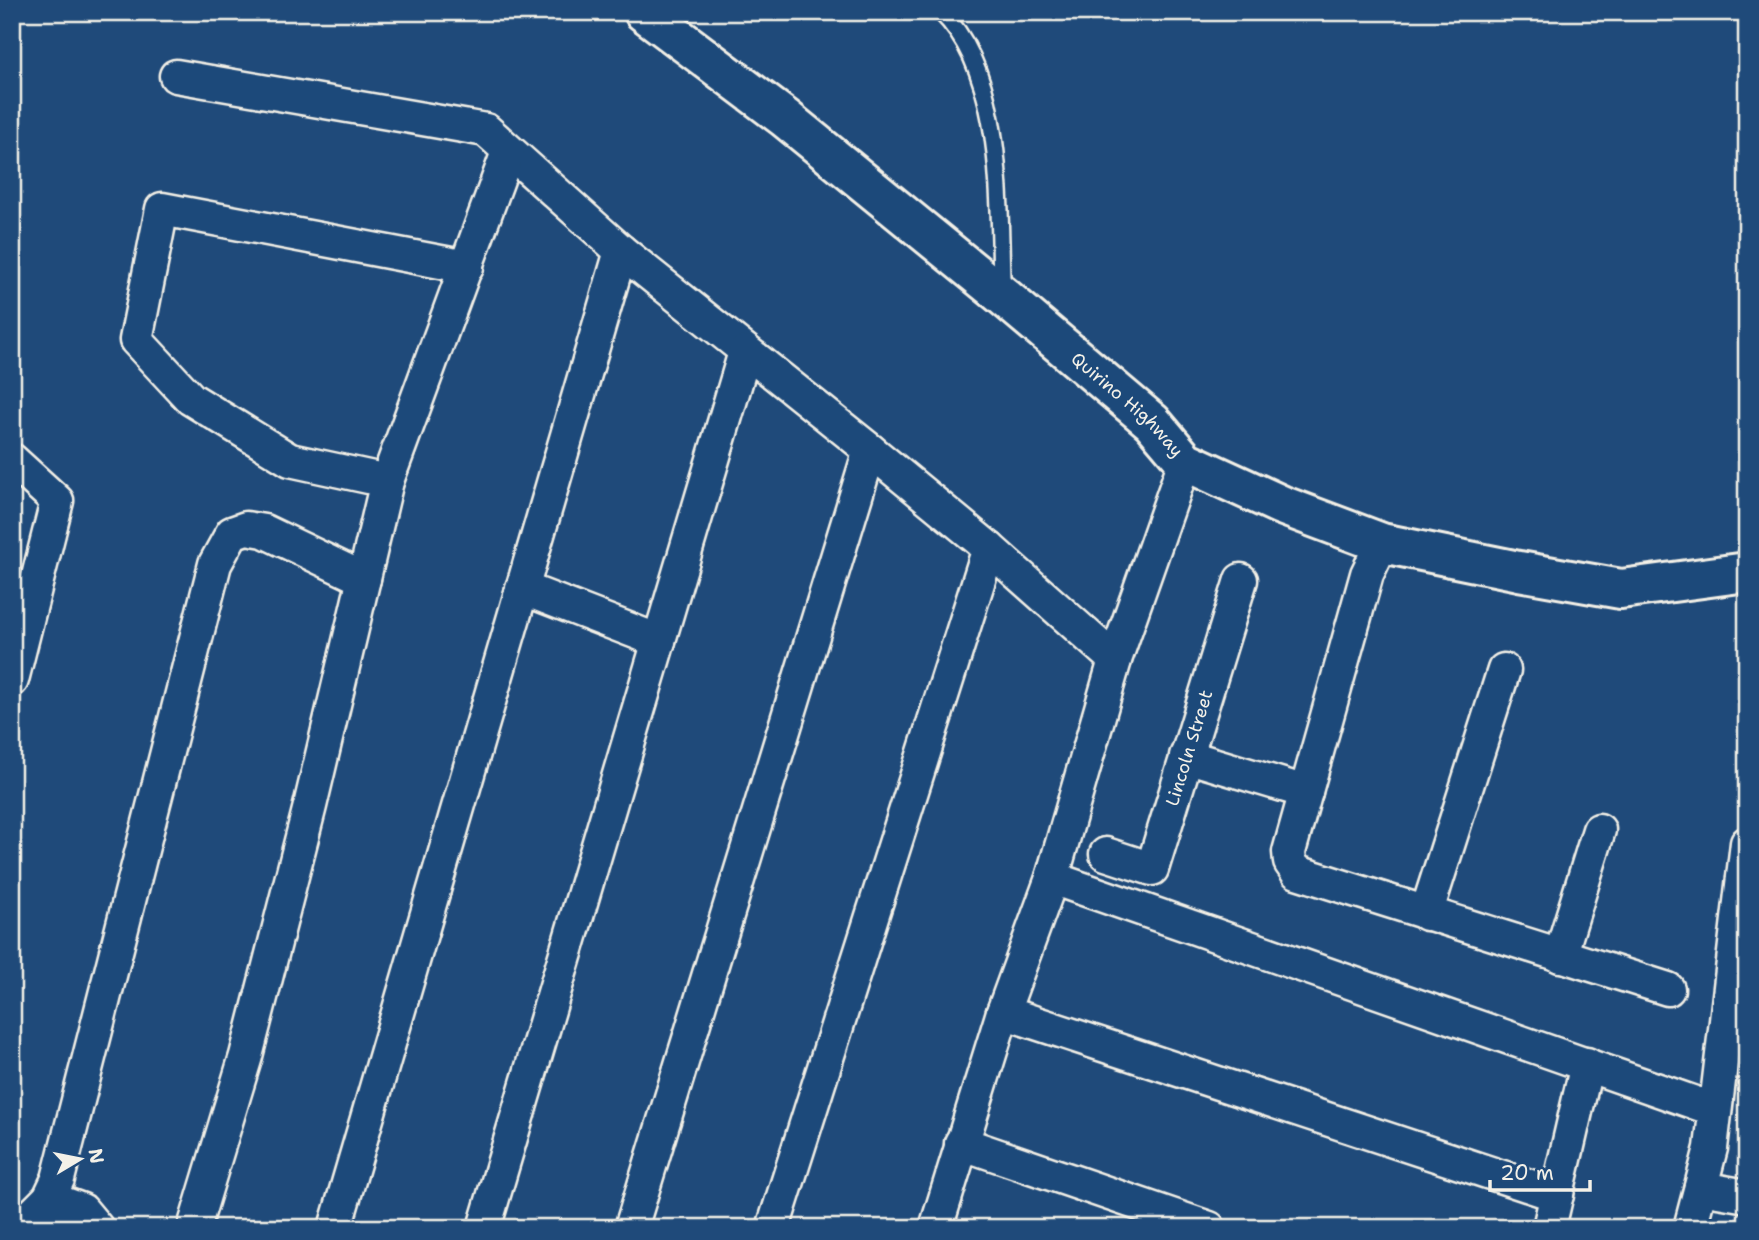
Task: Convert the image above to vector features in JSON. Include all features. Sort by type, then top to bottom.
[{"type":"main road","name":"Quirino Highway","points":[[644,12],[785,118],[1003,296],[1152,422],[1185,461],[1281,505],[1382,543],[1621,589],[1746,580]]},
{"type":"street","points":[[176,76],[486,130],[621,251],[989,548],[1115,660]]},
{"type":"street","points":[[194,1228],[246,1056],[387,481],[508,152]]},
{"type":"street","points":[[387,481],[290,460],[191,399],[136,340],[162,209],[467,267]]},
{"type":"street","points":[[335,1228],[621,251]]},
{"type":"street","points":[[484,1228],[745,352]]},
{"type":"street","points":[[631,1228],[870,450]]},
{"type":"street","points":[[12,460],[57,501],[12,680]]},
{"type":"street","points":[[936,1228],[1003,1012],[1052,878],[1115,660],[1185,461]]},
{"type":"street","points":[[19,1228],[48,1198],[58,1179],[215,564],[232,533],[246,528],[264,531],[364,579]]},
{"type":"street","points":[[1382,543],[1367,574],[1289,852],[1290,863],[1297,872],[1668,989]]},
{"type":"street","points":[[773,1228],[989,548]]},
{"type":"street","name":"Lincoln Street","points":[[1106,854],[1152,869],[1241,580]]},
{"type":"street","points":[[522,589],[659,641]]},
{"type":"street","points":[[1426,914],[1504,670]]},
{"type":"street","points":[[1186,756],[1306,792]]},
{"type":"street","points":[[1560,956],[1599,830]]},
{"type":"street","points":[[1690,1228],[1711,1148],[1747,843]]},
{"type":"street","points":[[1052,878],[1704,1107]]},
{"type":"street","points":[[1003,1012],[1557,1195]]},
{"type":"street","points":[[1549,1228],[1587,1064]]},
{"type":"street","points":[[961,1143],[1209,1228]]},
{"type":"street","points":[[1701,1188],[1747,1196]]},
{"type":"street","points":[[48,1198],[82,1210],[97,1228]]},
{"type":"lane","points":[[941,12],[963,40],[984,92],[994,149],[1003,296]]}]
